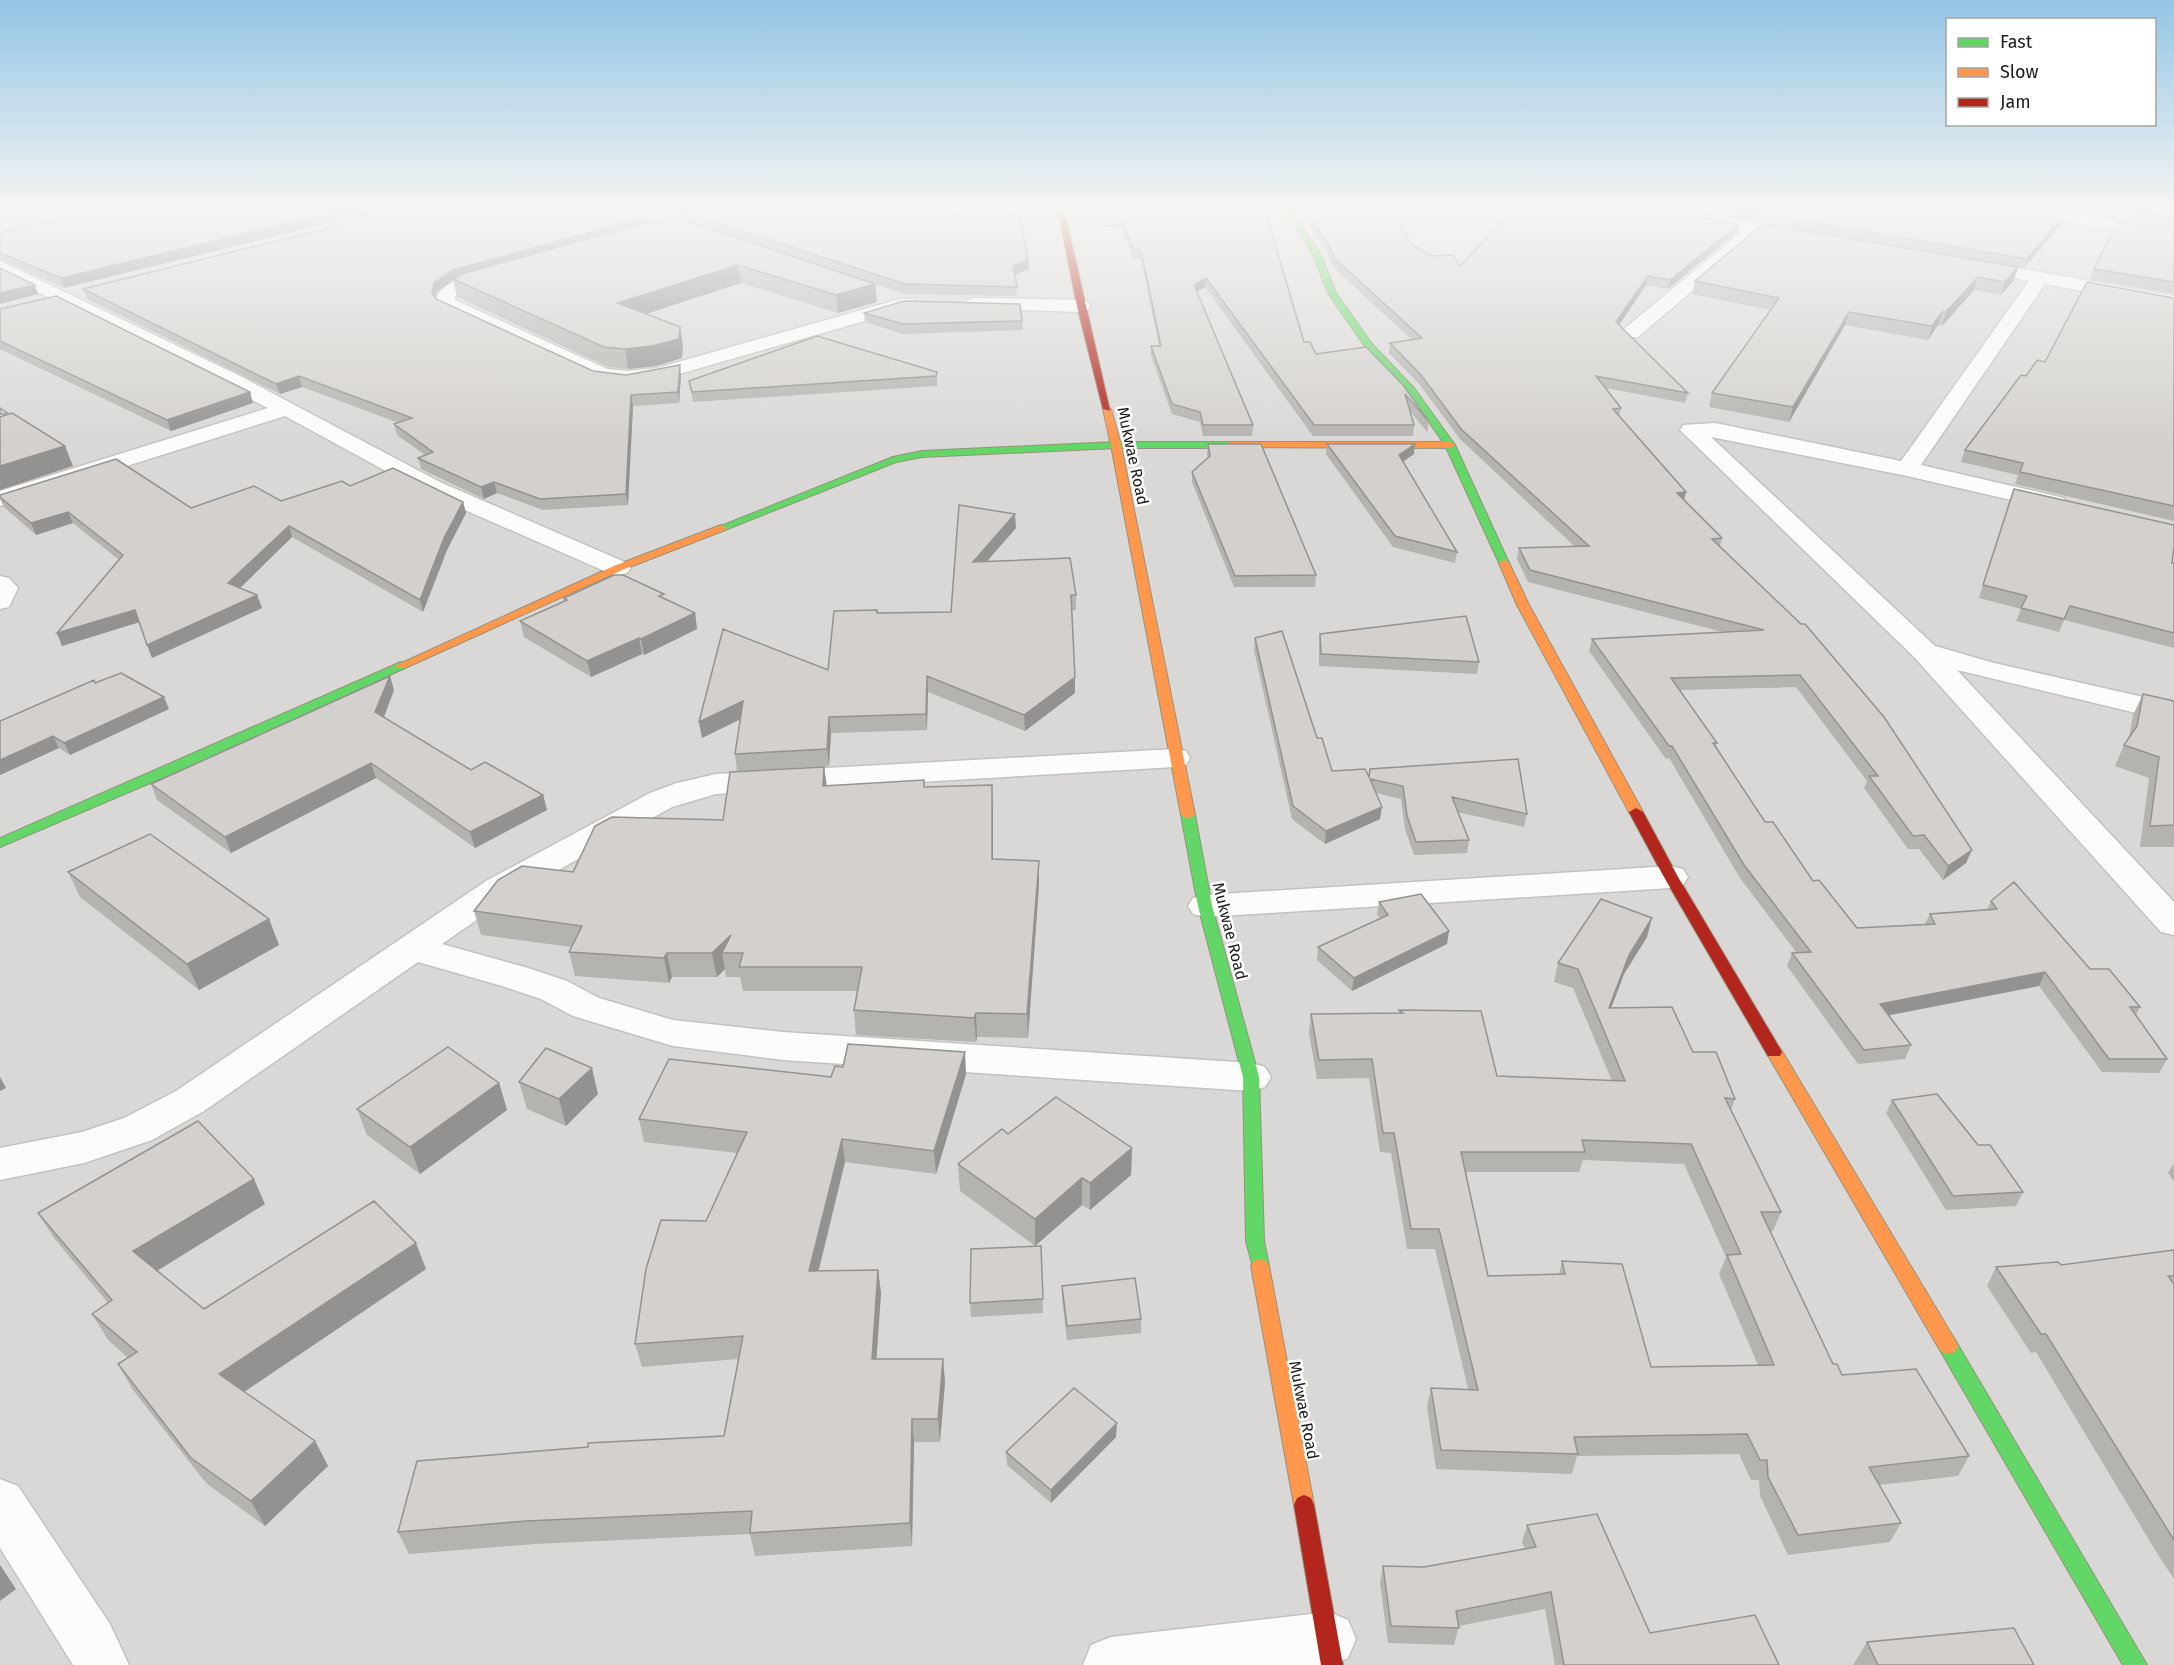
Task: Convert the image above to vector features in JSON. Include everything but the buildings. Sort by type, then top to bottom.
[{"type":"street","points":[[34,288],[51,299],[286,409],[434,488],[618,568]]},
{"type":"street","points":[[457,288],[446,294],[446,303],[603,375],[620,376],[658,374],[903,302]]},
{"type":"street","name":"Mukwae Road","points":[[1077,288],[1116,445],[1205,906],[1251,1077],[1255,1241],[1331,1652]]},
{"type":"street","points":[[1330,288],[1369,346],[1411,390],[1450,445],[1523,605],[1671,877],[2136,1665]]},
{"type":"street","points":[[1631,333],[1685,288]]},
{"type":"street","points":[[1907,469],[2034,288]]},
{"type":"street","points":[[2098,288],[2174,302]]},
{"type":"street","points":[[51,299],[85,291]]},
{"type":"street","points":[[882,295],[903,302],[927,303]]},
{"type":"street","points":[[951,303],[1081,306]]},
{"type":"street","points":[[0,499],[286,409]]},
{"type":"street","points":[[2081,509],[1907,469],[1715,430],[1691,430],[1924,651],[2174,924]]},
{"type":"street","points":[[0,843],[204,755],[618,568],[893,460],[922,454],[1116,445],[1450,445]]},
{"type":"street","points":[[0,584],[5,588],[0,601]]},
{"type":"street","points":[[1924,651],[1979,669],[2099,693],[2174,713]]},
{"type":"street","points":[[0,1164],[84,1147],[138,1129],[190,1101],[498,889],[661,800],[688,790],[716,784],[1175,758]]},
{"type":"street","points":[[1205,906],[1671,877]]},
{"type":"street","points":[[412,948],[515,977],[554,990],[586,1007],[673,1033],[783,1046],[1251,1077]]},
{"type":"street","points":[[0,1503],[91,1643],[101,1665]]},
{"type":"street","points":[[1111,1665],[1331,1652]]},
{"type":"shaded area","points":[[0,288],[2174,288],[2174,1665],[0,1665]]},
{"type":"traffic: fast","points":[[1330,288],[1369,346],[1411,390],[1450,445],[1504,563]]},
{"type":"traffic: fast","points":[[721,528],[893,460],[922,454],[1116,445],[1230,445]]},
{"type":"traffic: fast","points":[[0,843],[193,760],[401,666]]},
{"type":"traffic: fast","points":[[1188,815],[1205,906],[1251,1077],[1255,1241],[1260,1266]]},
{"type":"traffic: fast","points":[[1948,1346],[2136,1665]]},
{"type":"traffic: slow","points":[[1107,409],[1188,815]]},
{"type":"traffic: slow","points":[[1230,445],[1450,445]]},
{"type":"traffic: slow","points":[[401,666],[618,568],[721,528]]},
{"type":"traffic: slow","points":[[1504,563],[1523,605],[1636,812]]},
{"type":"traffic: slow","points":[[1774,1052],[1948,1346]]},
{"type":"traffic: slow","points":[[1260,1266],[1304,1505]]},
{"type":"traffic: jam","points":[[1077,288],[1107,409]]},
{"type":"traffic: jam","points":[[1636,812],[1671,877],[1774,1052]]},
{"type":"traffic: jam","points":[[1304,1505],[1332,1665]]}]
